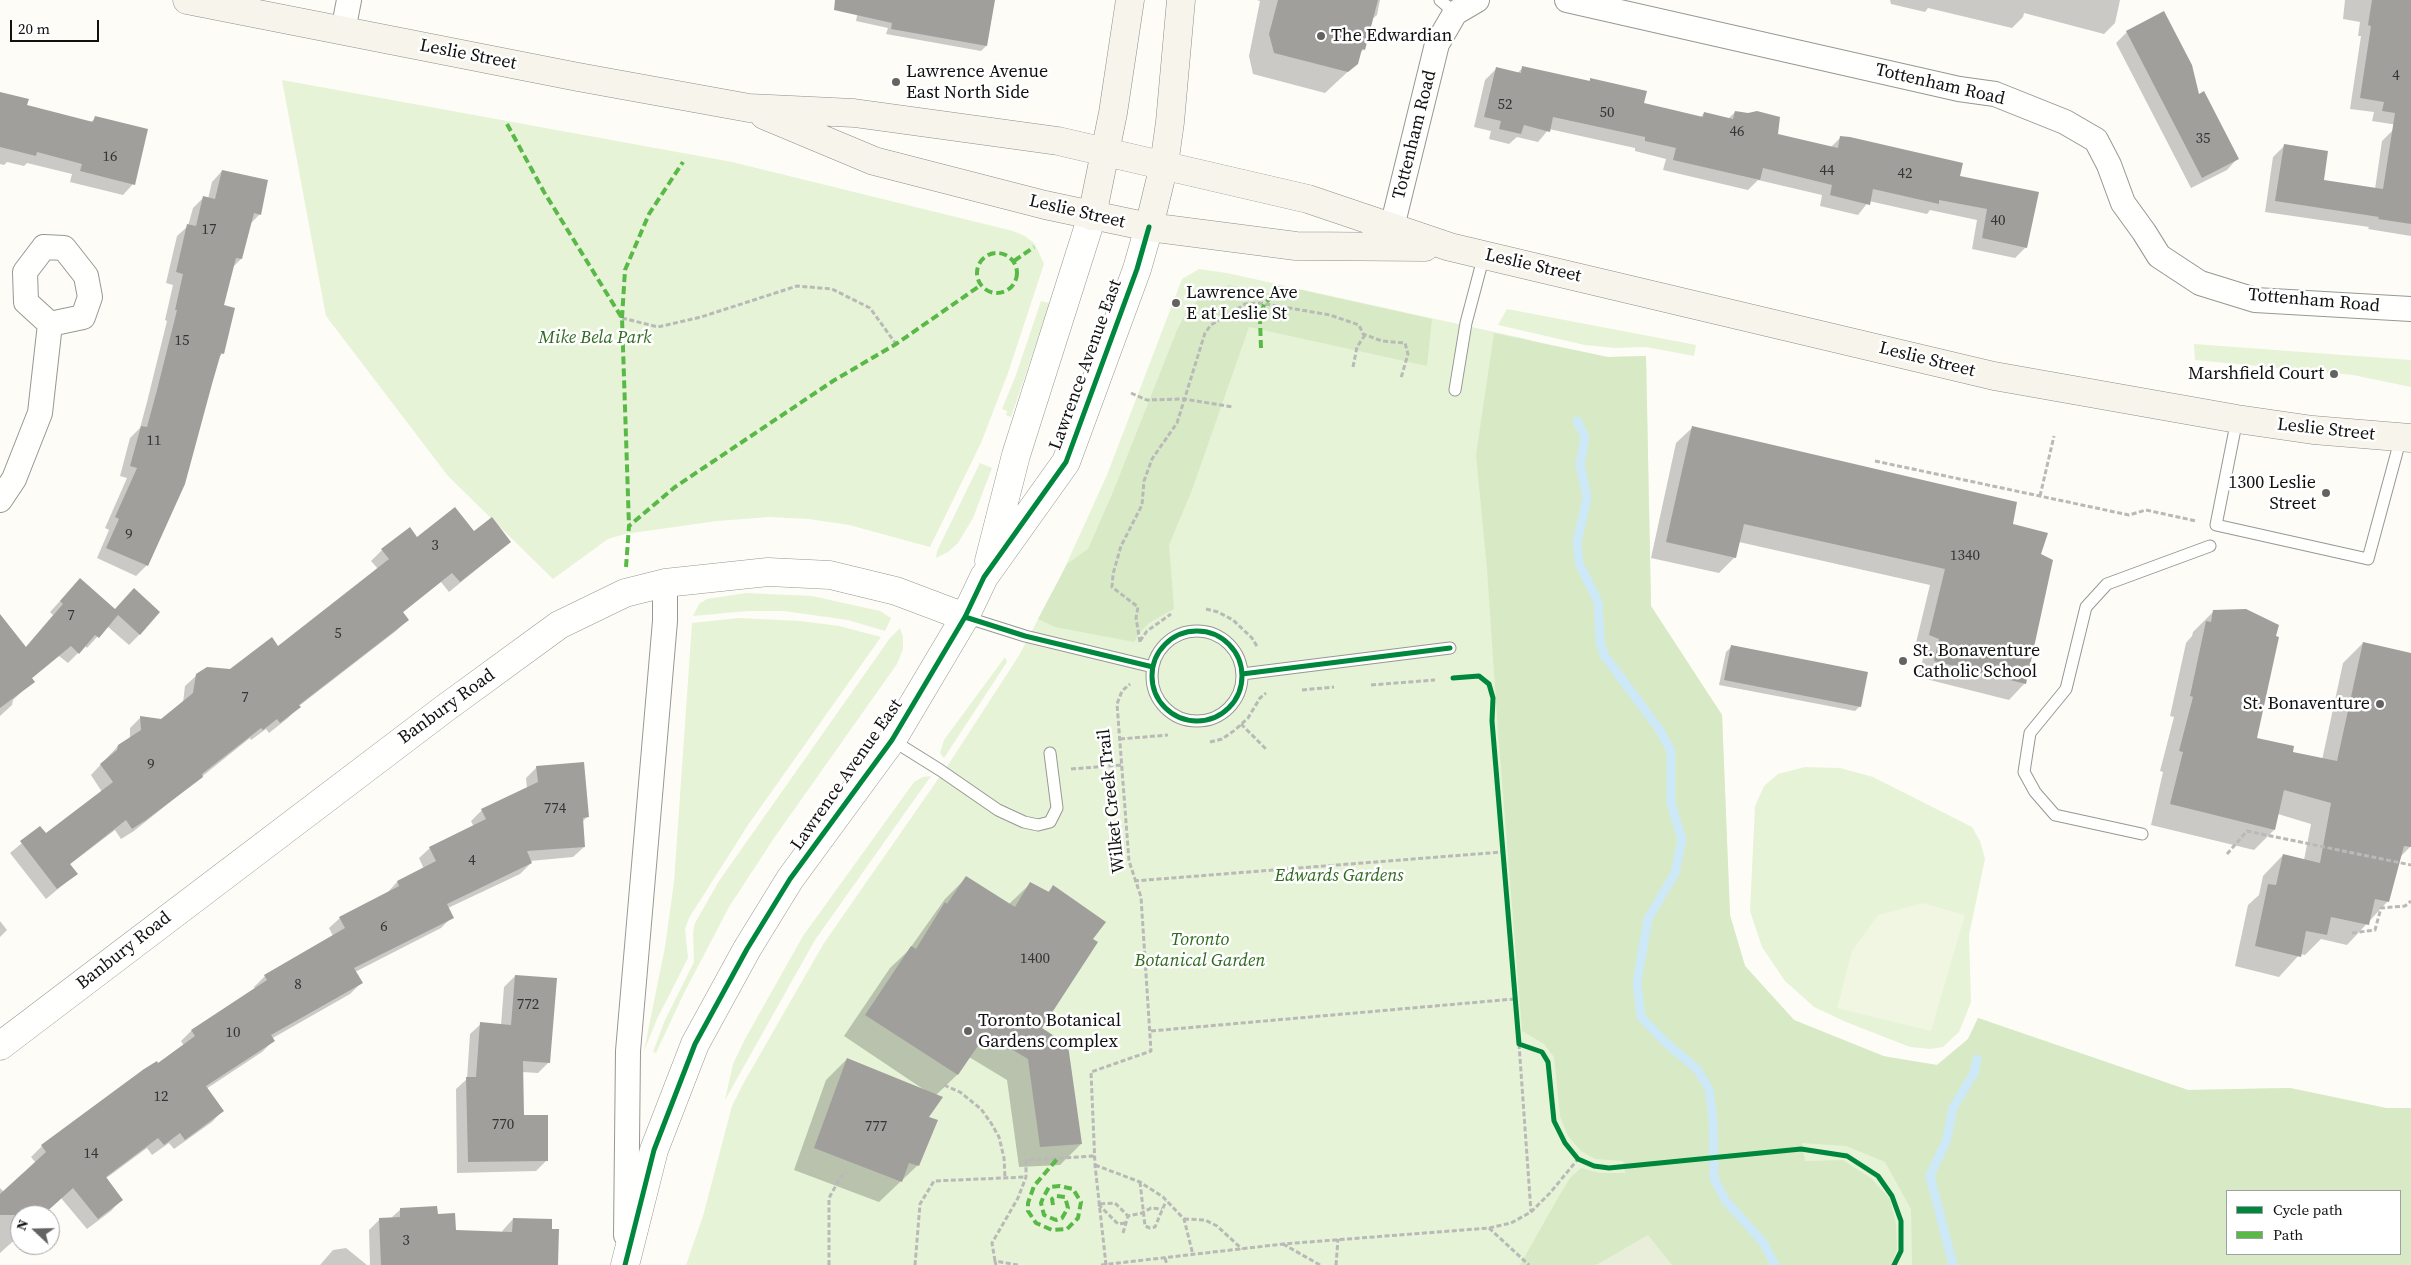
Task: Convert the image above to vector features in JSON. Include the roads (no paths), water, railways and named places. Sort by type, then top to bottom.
[{"type":"main road","name":"Leslie Street","points":[[188,0],[749,108],[854,113],[1058,142],[1164,165],[1308,200],[1450,247],[1994,376],[2237,419],[2313,430],[2406,438]]},
{"type":"main road","name":"Lawrence Avenue East","points":[[1092,216],[1106,152],[1130,0]]},
{"type":"main road","name":"Lawrence Avenue East","points":[[1149,228],[1164,165],[1170,122],[1181,0]]},
{"type":"main road","name":"Leslie Street","points":[[749,108],[874,162],[1092,216],[1149,228],[1296,246],[1450,247]]},
{"type":"street","points":[[343,31],[349,0]]},
{"type":"street","name":"Tottenham Road","points":[[1392,228],[1447,6],[1477,0]]},
{"type":"street","name":"Tottenham Road","points":[[1567,0],[1959,89],[1995,94],[2065,122],[2096,140],[2110,165],[2123,203],[2159,256],[2200,283],[2255,300],[2411,309]]},
{"type":"street","name":"Lawrence Avenue East","points":[[984,577],[1016,455],[1092,216]]},
{"type":"street","name":"Lawrence Avenue East","points":[[626,1264],[654,1150],[695,1044],[790,879],[892,740],[965,617],[984,577],[1066,462],[1149,228]]},
{"type":"street","points":[[0,500],[14,479],[40,413],[50,324]]},
{"type":"street","name":"Banbury Road","points":[[0,1046],[428,721],[559,625],[625,593],[665,583],[768,572],[830,574],[896,591],[965,617]]},
{"type":"street","name":"Lawrence Avenue East","points":[[626,1264],[628,1051],[664,630],[665,583]]},
{"type":"lane","points":[[1455,390],[1466,323],[1484,254]]},
{"type":"lane","points":[[2237,419],[2216,525],[2368,559],[2406,438]]},
{"type":"lane","points":[[2142,834],[2055,815],[2035,792],[2024,772],[2030,733],[2066,689],[2086,607],[2107,584],[2210,546]]},
{"type":"lane","points":[[965,617],[1025,636],[1153,667]]},
{"type":"lane","points":[[1191,632],[1206,632],[1220,637],[1231,647],[1238,660],[1242,674],[1240,688],[1235,700],[1226,711],[1214,718],[1200,721],[1187,720],[1166,709],[1154,690],[1153,667],[1158,654],[1172,640],[1191,632]]},
{"type":"lane","points":[[1242,674],[1450,648]]},
{"type":"lane","points":[[892,740],[998,810],[1032,824],[1046,824],[1054,816],[1057,805],[1050,753]]},
{"type":"waterway","points":[[1577,421],[1585,437],[1580,465],[1587,497],[1577,543],[1579,563],[1598,602],[1600,641],[1604,655],[1659,729],[1671,751],[1671,803],[1682,840],[1675,873],[1648,919],[1637,982],[1641,1017],[1665,1042],[1697,1069],[1709,1089],[1713,1119],[1714,1178],[1725,1200],[1762,1241],[1775,1265]]},
{"type":"waterway","points":[[1953,1265],[1930,1176],[1947,1139],[1953,1108],[1974,1073],[1977,1059]]},
{"type":"place","name":"The Edwardian","points":[[1321,36]]},
{"type":"place","name":"Lawrence Avenue East North Side","points":[[896,82]]},
{"type":"place","name":"Lawrence Ave E at Leslie St","points":[[1176,303]]},
{"type":"place","name":"Marshfield Court","points":[[2334,374]]},
{"type":"place","name":"1300 Leslie Street","points":[[2326,493]]},
{"type":"place","name":"St. Bonaventure Catholic School","points":[[1903,661]]},
{"type":"place","name":"St. Bonaventure","points":[[2380,704]]},
{"type":"place","name":"Toronto Botanical Gardens complex","points":[[968,1031]]},
{"type":"park label","name":"Mike Bela Park","points":[[595,338]]},
{"type":"park label","name":"Edwards Gardens","points":[[1339,876]]},
{"type":"park label","name":"Toronto Botanical Garden","points":[[1200,950]]}]
